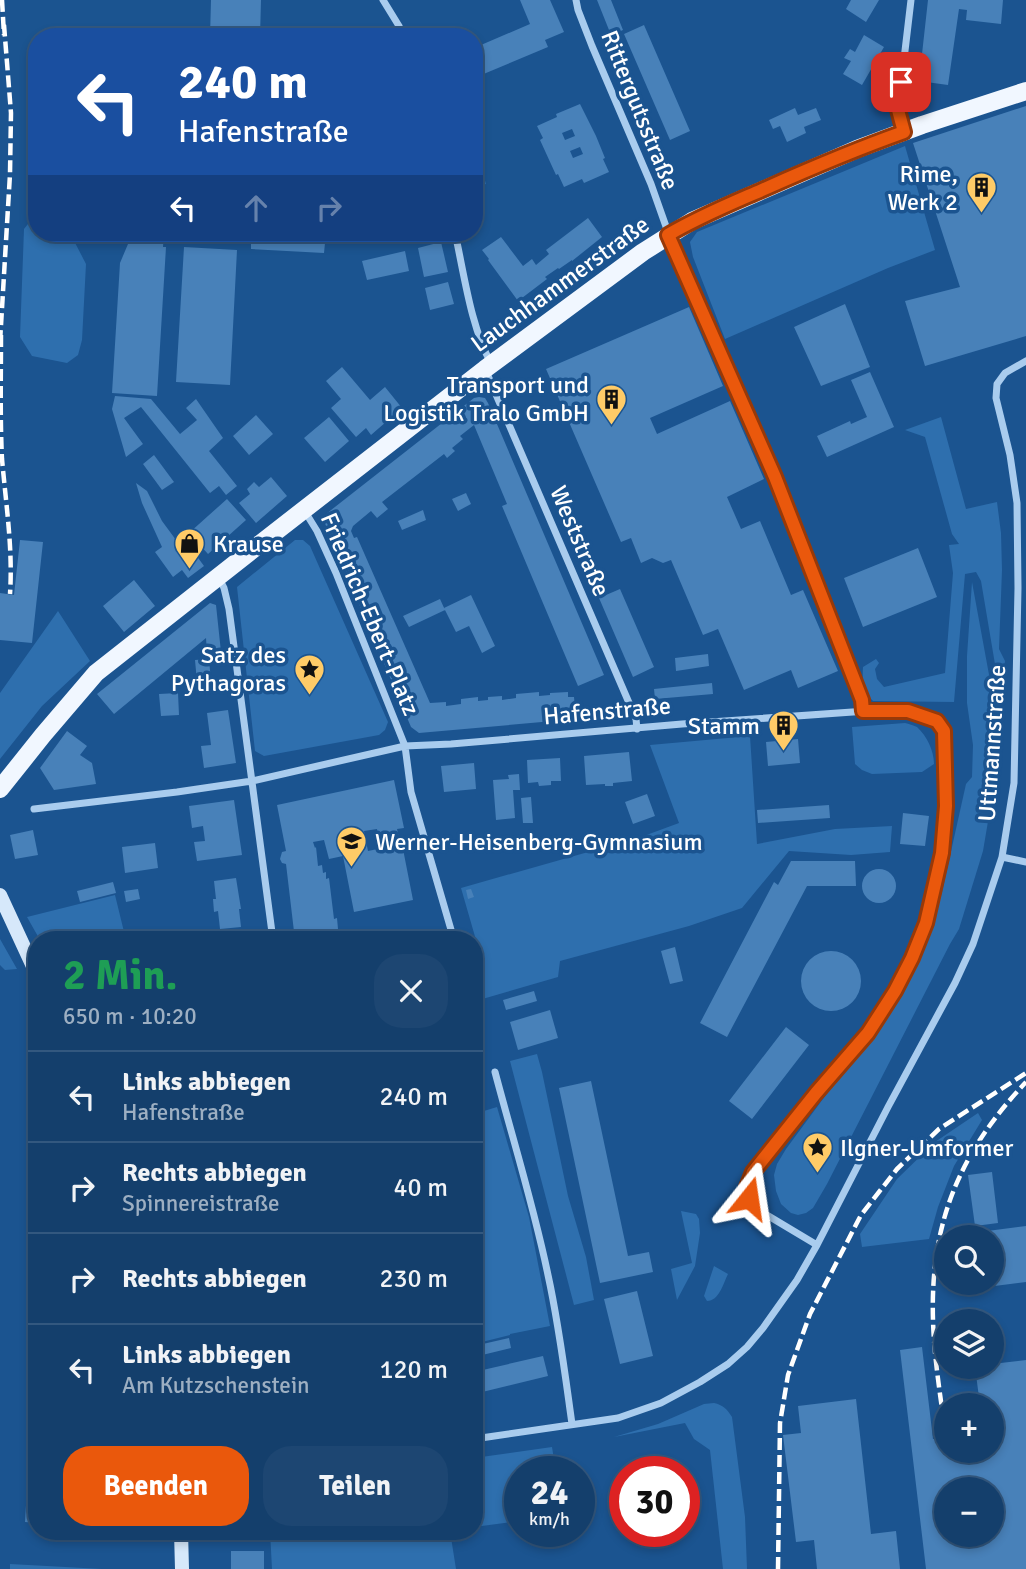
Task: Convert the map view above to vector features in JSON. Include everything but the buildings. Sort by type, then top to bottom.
[{"type":"main road","name":"Lauchhammerstraße","points":[[0,789],[96,673],[489,367],[668,235],[692,221],[857,149],[1026,91]]},
{"type":"main road","points":[[0,895],[28,954]]},
{"type":"main road","points":[[181,1540],[182,1569]]},
{"type":"street","points":[[383,0],[400,28]]},
{"type":"street","name":"Rittergutsstraße","points":[[576,0],[592,46],[651,184],[668,235],[775,477],[862,700],[863,711]]},
{"type":"street","points":[[904,132],[898,110],[911,0]]},
{"type":"street","name":"Weststraße","points":[[456,242],[476,328],[489,367],[636,719],[637,729]]},
{"type":"street","name":"Uttmannstraße","points":[[483,1438],[618,1418],[661,1403],[701,1382],[728,1364],[747,1346],[797,1280],[956,983],[973,944],[1002,857],[1014,783],[1017,503],[1010,455],[996,398],[997,384],[1005,373],[1026,361]]},
{"type":"street","name":"Friedrich-Ebert-Platz","points":[[252,781],[405,746],[336,573],[304,509]]},
{"type":"street","points":[[218,576],[229,608],[272,931]]},
{"type":"street","name":"Hafenstraße","points":[[405,746],[863,711],[908,711],[937,721]]},
{"type":"street","name":"Uttmannstraße","points":[[817,1245],[753,1205],[747,1192],[749,1180],[776,1142],[868,1033],[912,958],[926,923],[942,853],[946,806],[944,731],[937,721]]},
{"type":"street","points":[[405,746],[411,792],[451,931]]},
{"type":"street","points":[[34,809],[252,781]]},
{"type":"street","points":[[1002,857],[1026,862]]},
{"type":"street","points":[[495,1072],[548,1273],[560,1332],[572,1424]]},
{"type":"shaded area","points":[[905,146],[935,250],[725,339],[693,257],[690,242],[697,232]]},
{"type":"shaded area","points":[[28,224],[28,242],[75,242],[86,264],[82,340],[78,355],[67,363],[32,356],[20,337],[24,229]]},
{"type":"shaded area","points":[[941,417],[966,509],[997,502],[1002,570],[999,649],[1005,661],[1002,687],[999,688],[981,581],[976,572],[965,574],[954,702],[873,701],[864,685],[863,667],[876,659],[879,663],[875,669],[877,679],[884,687],[945,673],[953,573],[949,545],[959,544],[952,534],[925,437],[905,430]]},
{"type":"shaded area","points":[[295,540],[303,540],[310,546],[388,722],[379,735],[264,756],[255,751],[237,587]]},
{"type":"shaded area","points":[[972,582],[992,691],[1000,707],[995,780],[983,851],[959,929],[827,1184],[813,1208],[798,1215],[791,1213],[781,1204],[774,1175],[777,1164],[885,1019],[920,957],[942,892],[966,784],[972,777],[973,745],[967,703],[967,656]]},
{"type":"shaded area","points":[[58,611],[90,661],[42,706],[0,759],[0,693]]},
{"type":"shaded area","points":[[905,723],[917,727],[924,735],[934,764],[922,772],[872,774],[855,764],[852,727]]},
{"type":"shaded area","points":[[750,736],[757,844],[835,829],[892,826],[890,852],[851,855],[789,851],[742,908],[689,926],[560,961],[558,977],[483,999],[483,931],[473,931],[461,888],[641,837],[679,823],[650,745]]},
{"type":"shaded area","points":[[115,895],[124,931],[35,931],[27,917]]},
{"type":"shaded area","points":[[0,939],[17,969],[5,970],[0,965]]},
{"type":"shaded area","points":[[537,1054],[594,1300],[574,1305],[510,1061]]},
{"type":"shaded area","points":[[497,1107],[529,1217],[550,1326],[483,1342],[483,1111]]},
{"type":"shaded area","points":[[978,1113],[982,1120],[954,1166],[929,1239],[862,1247],[860,1234],[897,1179],[935,1142]]},
{"type":"shaded area","points":[[681,1211],[696,1214],[700,1233],[695,1266],[677,1300],[671,1269],[692,1263]]},
{"type":"shaded area","points":[[714,1266],[728,1274],[718,1295],[707,1301],[704,1296]]},
{"type":"shaded area","points":[[714,1403],[724,1408],[732,1417],[745,1517],[747,1569],[723,1569],[710,1450],[694,1439],[685,1423],[614,1437],[658,1424],[704,1404]]},
{"type":"shaded area","points":[[552,1447],[553,1456],[504,1456],[504,1523],[483,1526],[483,1457]]},
{"type":"shaded area","points":[[270,1540],[451,1540],[456,1569],[272,1569]]},
{"type":"shaded area","points":[[10,1564],[102,1569],[10,1569]]},
{"type":"railway","points":[[2,0],[4,35]]},
{"type":"railway","points":[[0,342],[11,113],[4,25]]},
{"type":"railway","points":[[1,335],[1,444],[10,544],[10,594]]},
{"type":"railway","points":[[778,1569],[780,1423],[788,1375],[810,1314],[861,1215],[897,1169],[939,1129],[1026,1073]]},
{"type":"railway","points":[[940,1393],[933,1320],[933,1285],[944,1220],[954,1190],[983,1135],[1026,1082]]},
{"type":"place","name":"Rime, Werk 2","points":[[981,215]]},
{"type":"place","name":"Transport und Logistik Tralo GmbH","points":[[612,426]]},
{"type":"place","name":"Krause","points":[[190,571]]},
{"type":"place","name":"Satz des Pythagoras","points":[[309,696]]},
{"type":"place","name":"Stamm","points":[[783,753]]},
{"type":"place","name":"Werner-Heisenberg-Gymnasium","points":[[352,869]]},
{"type":"place","name":"Ilgner-Umformer","points":[[817,1175]]},
{"type":"route","points":[[749,1198],[747,1187],[753,1172],[868,1033],[912,958],[926,923],[942,853],[946,806],[944,731],[937,721],[908,711],[863,711],[862,700],[775,477],[668,235],[760,190],[904,132],[898,110],[901,82]]}]
